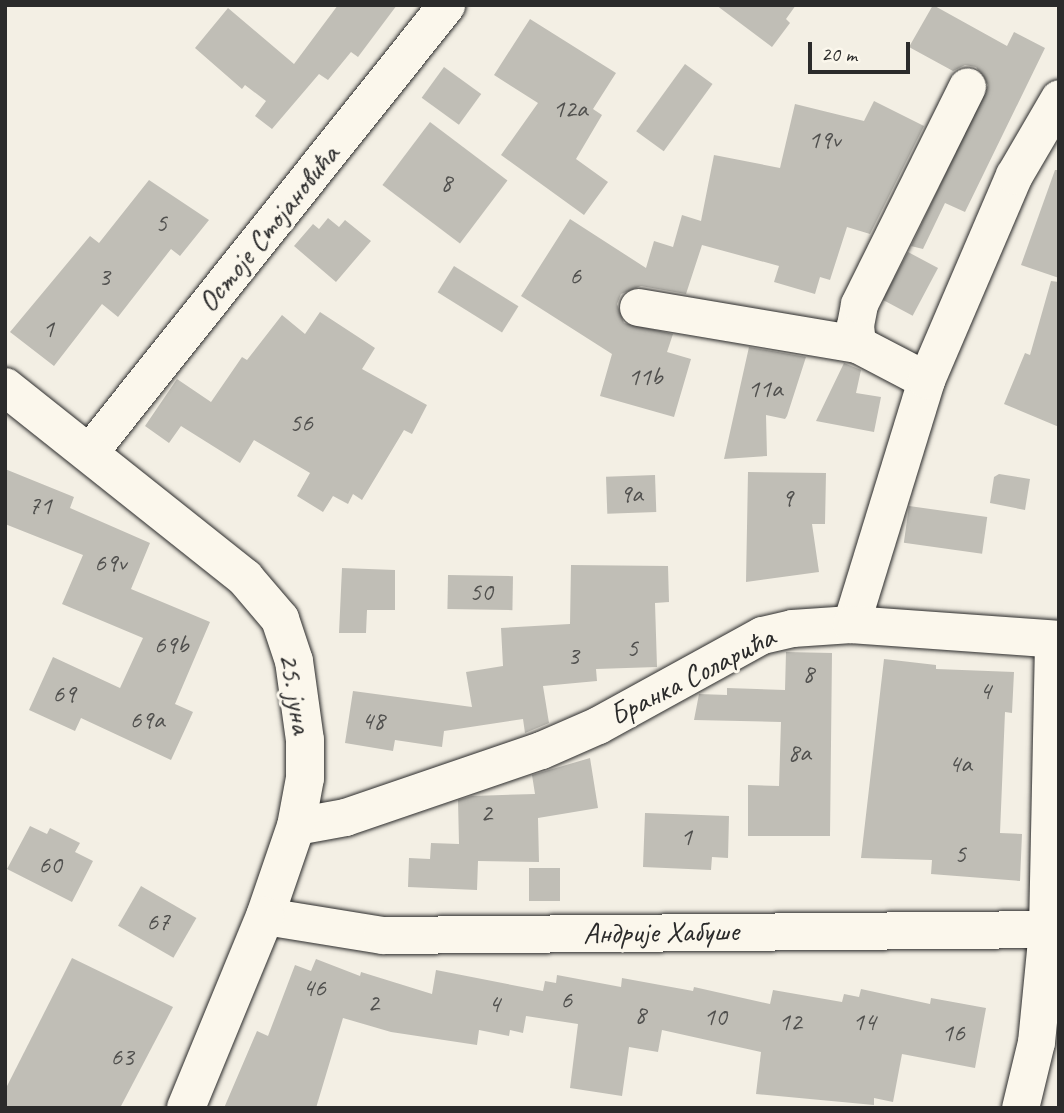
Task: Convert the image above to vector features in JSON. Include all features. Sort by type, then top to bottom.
[{"type":"street","name":"Остоје Стојановића","points":[[90,451],[446,5]]},
{"type":"street","points":[[857,344],[859,304],[967,86]]},
{"type":"street","points":[[851,624],[926,380],[1014,175],[1059,98]]},
{"type":"street","points":[[638,307],[857,344],[926,380]]},
{"type":"street","name":"25. јуна","points":[[5,387],[90,451],[245,578],[279,619],[294,661],[305,740],[305,778],[296,826],[265,916],[186,1108]]},
{"type":"street","name":"Бранка Соларића","points":[[296,826],[345,817],[541,750],[598,725],[762,635],[792,628],[851,624],[1056,639]]},
{"type":"street","points":[[1020,1108],[1037,1042],[1053,929],[1056,639]]},
{"type":"street","name":"Андрије Хабуше","points":[[265,916],[382,935],[1053,929]]},
{"type":"building","points":[[338,5],[397,5],[358,57],[351,52],[328,80],[319,74],[272,129],[255,116],[266,101],[245,85],[242,89],[195,48],[228,8],[294,64]]},
{"type":"building","points":[[716,5],[796,5],[786,19],[790,23],[772,47]]},
{"type":"building","points":[[933,5],[1007,46],[1014,32],[1045,48],[965,212],[945,203],[923,249],[911,246],[988,85],[976,67],[965,65],[953,71],[909,47]]},
{"type":"building","points":[[530,19],[616,73],[593,109],[602,115],[576,159],[608,182],[584,215],[501,155],[538,103],[494,75]]},
{"type":"building","points":[[685,64],[713,84],[664,151],[636,131]]},
{"type":"building","points":[[444,67],[481,94],[459,125],[422,98]]},
{"type":"building","points":[[874,101],[924,126],[870,234],[847,227],[830,280],[820,277],[815,294],[774,282],[779,266],[702,245],[686,294],[641,286],[621,294],[617,304],[624,323],[673,334],[667,352],[691,359],[674,417],[600,396],[612,354],[521,296],[570,219],[646,268],[654,241],[673,247],[682,215],[701,221],[714,155],[780,168],[795,104],[864,121]]},
{"type":"building","points":[[430,122],[507,180],[460,243],[382,185]]},
{"type":"building","points":[[1055,170],[1059,170],[1059,278],[1021,265]]},
{"type":"building","points":[[149,180],[209,220],[180,256],[171,249],[118,317],[102,304],[54,366],[10,332],[90,236],[99,243]]},
{"type":"building","points":[[328,218],[339,227],[345,220],[371,241],[336,282],[294,246],[313,224],[319,229]]},
{"type":"building","points":[[908,252],[938,268],[913,316],[883,300]]},
{"type":"building","points":[[454,266],[518,306],[502,333],[438,292]]},
{"type":"building","points":[[1051,281],[1059,282],[1059,427],[1004,404],[1025,353],[1030,355]]},
{"type":"building","points":[[320,312],[375,348],[362,369],[427,405],[412,434],[404,430],[362,500],[353,494],[348,504],[333,496],[323,512],[297,496],[310,473],[254,440],[240,463],[181,426],[169,443],[145,426],[177,379],[211,402],[242,357],[247,360],[282,315],[305,334]]},
{"type":"building","points":[[749,347],[806,357],[785,419],[766,415],[767,456],[724,459]]},
{"type":"building","points":[[844,363],[861,370],[856,393],[881,397],[874,432],[816,421]]},
{"type":"building","points":[[5,469],[74,497],[70,508],[150,543],[131,589],[210,622],[175,704],[193,712],[171,760],[81,718],[75,731],[29,710],[53,657],[120,688],[143,638],[62,604],[83,555],[5,524]]},
{"type":"building","points":[[748,472],[826,473],[825,524],[812,524],[819,572],[746,582]]},
{"type":"building","points":[[999,474],[1030,479],[1025,510],[990,503],[994,477]]},
{"type":"building","points":[[655,475],[656,512],[607,514],[606,477]]},
{"type":"building","points":[[909,506],[987,517],[982,554],[904,543]]},
{"type":"building","points":[[571,565],[668,566],[669,602],[655,603],[657,667],[596,669],[597,681],[543,686],[549,723],[525,733],[523,719],[444,731],[442,747],[395,740],[393,751],[345,743],[353,691],[472,707],[466,672],[503,666],[501,628],[570,624]]},
{"type":"building","points":[[342,568],[395,570],[395,610],[367,610],[366,633],[339,633]]},
{"type":"building","points":[[448,575],[513,576],[512,610],[447,609]]},
{"type":"building","points":[[786,652],[832,653],[830,836],[748,836],[748,785],[779,786],[781,722],[694,720],[699,694],[727,695],[727,688],[785,690]]},
{"type":"building","points":[[884,659],[936,665],[936,669],[1014,672],[1012,713],[1005,712],[1000,833],[1022,834],[1020,881],[931,874],[932,860],[861,858]]},
{"type":"building","points":[[590,758],[598,808],[538,818],[539,862],[478,861],[477,890],[408,887],[409,858],[430,859],[431,843],[459,844],[458,800],[472,796],[535,794],[532,775]]},
{"type":"building","points":[[645,813],[729,816],[728,858],[712,857],[711,870],[643,867]]},
{"type":"building","points":[[30,826],[47,834],[50,828],[80,843],[75,852],[93,861],[72,902],[7,869]]},
{"type":"building","points":[[529,868],[560,868],[560,901],[529,901]]},
{"type":"building","points":[[141,886],[196,918],[173,958],[118,926]]},
{"type":"building","points":[[72,958],[173,1007],[120,1108],[5,1108],[5,1090]]},
{"type":"building","points":[[316,959],[360,976],[361,972],[432,994],[436,970],[543,991],[545,981],[556,983],[557,975],[621,987],[622,978],[693,991],[694,987],[770,1004],[773,990],[842,1002],[844,994],[859,997],[861,989],[930,1004],[931,998],[986,1008],[975,1068],[902,1054],[893,1102],[874,1098],[874,1105],[756,1094],[761,1052],[662,1030],[658,1052],[629,1047],[622,1096],[570,1088],[578,1024],[526,1016],[523,1033],[510,1030],[509,1036],[479,1030],[477,1045],[391,1032],[343,1018],[316,1108],[224,1108],[257,1031],[268,1036],[295,965],[311,971]]}]
